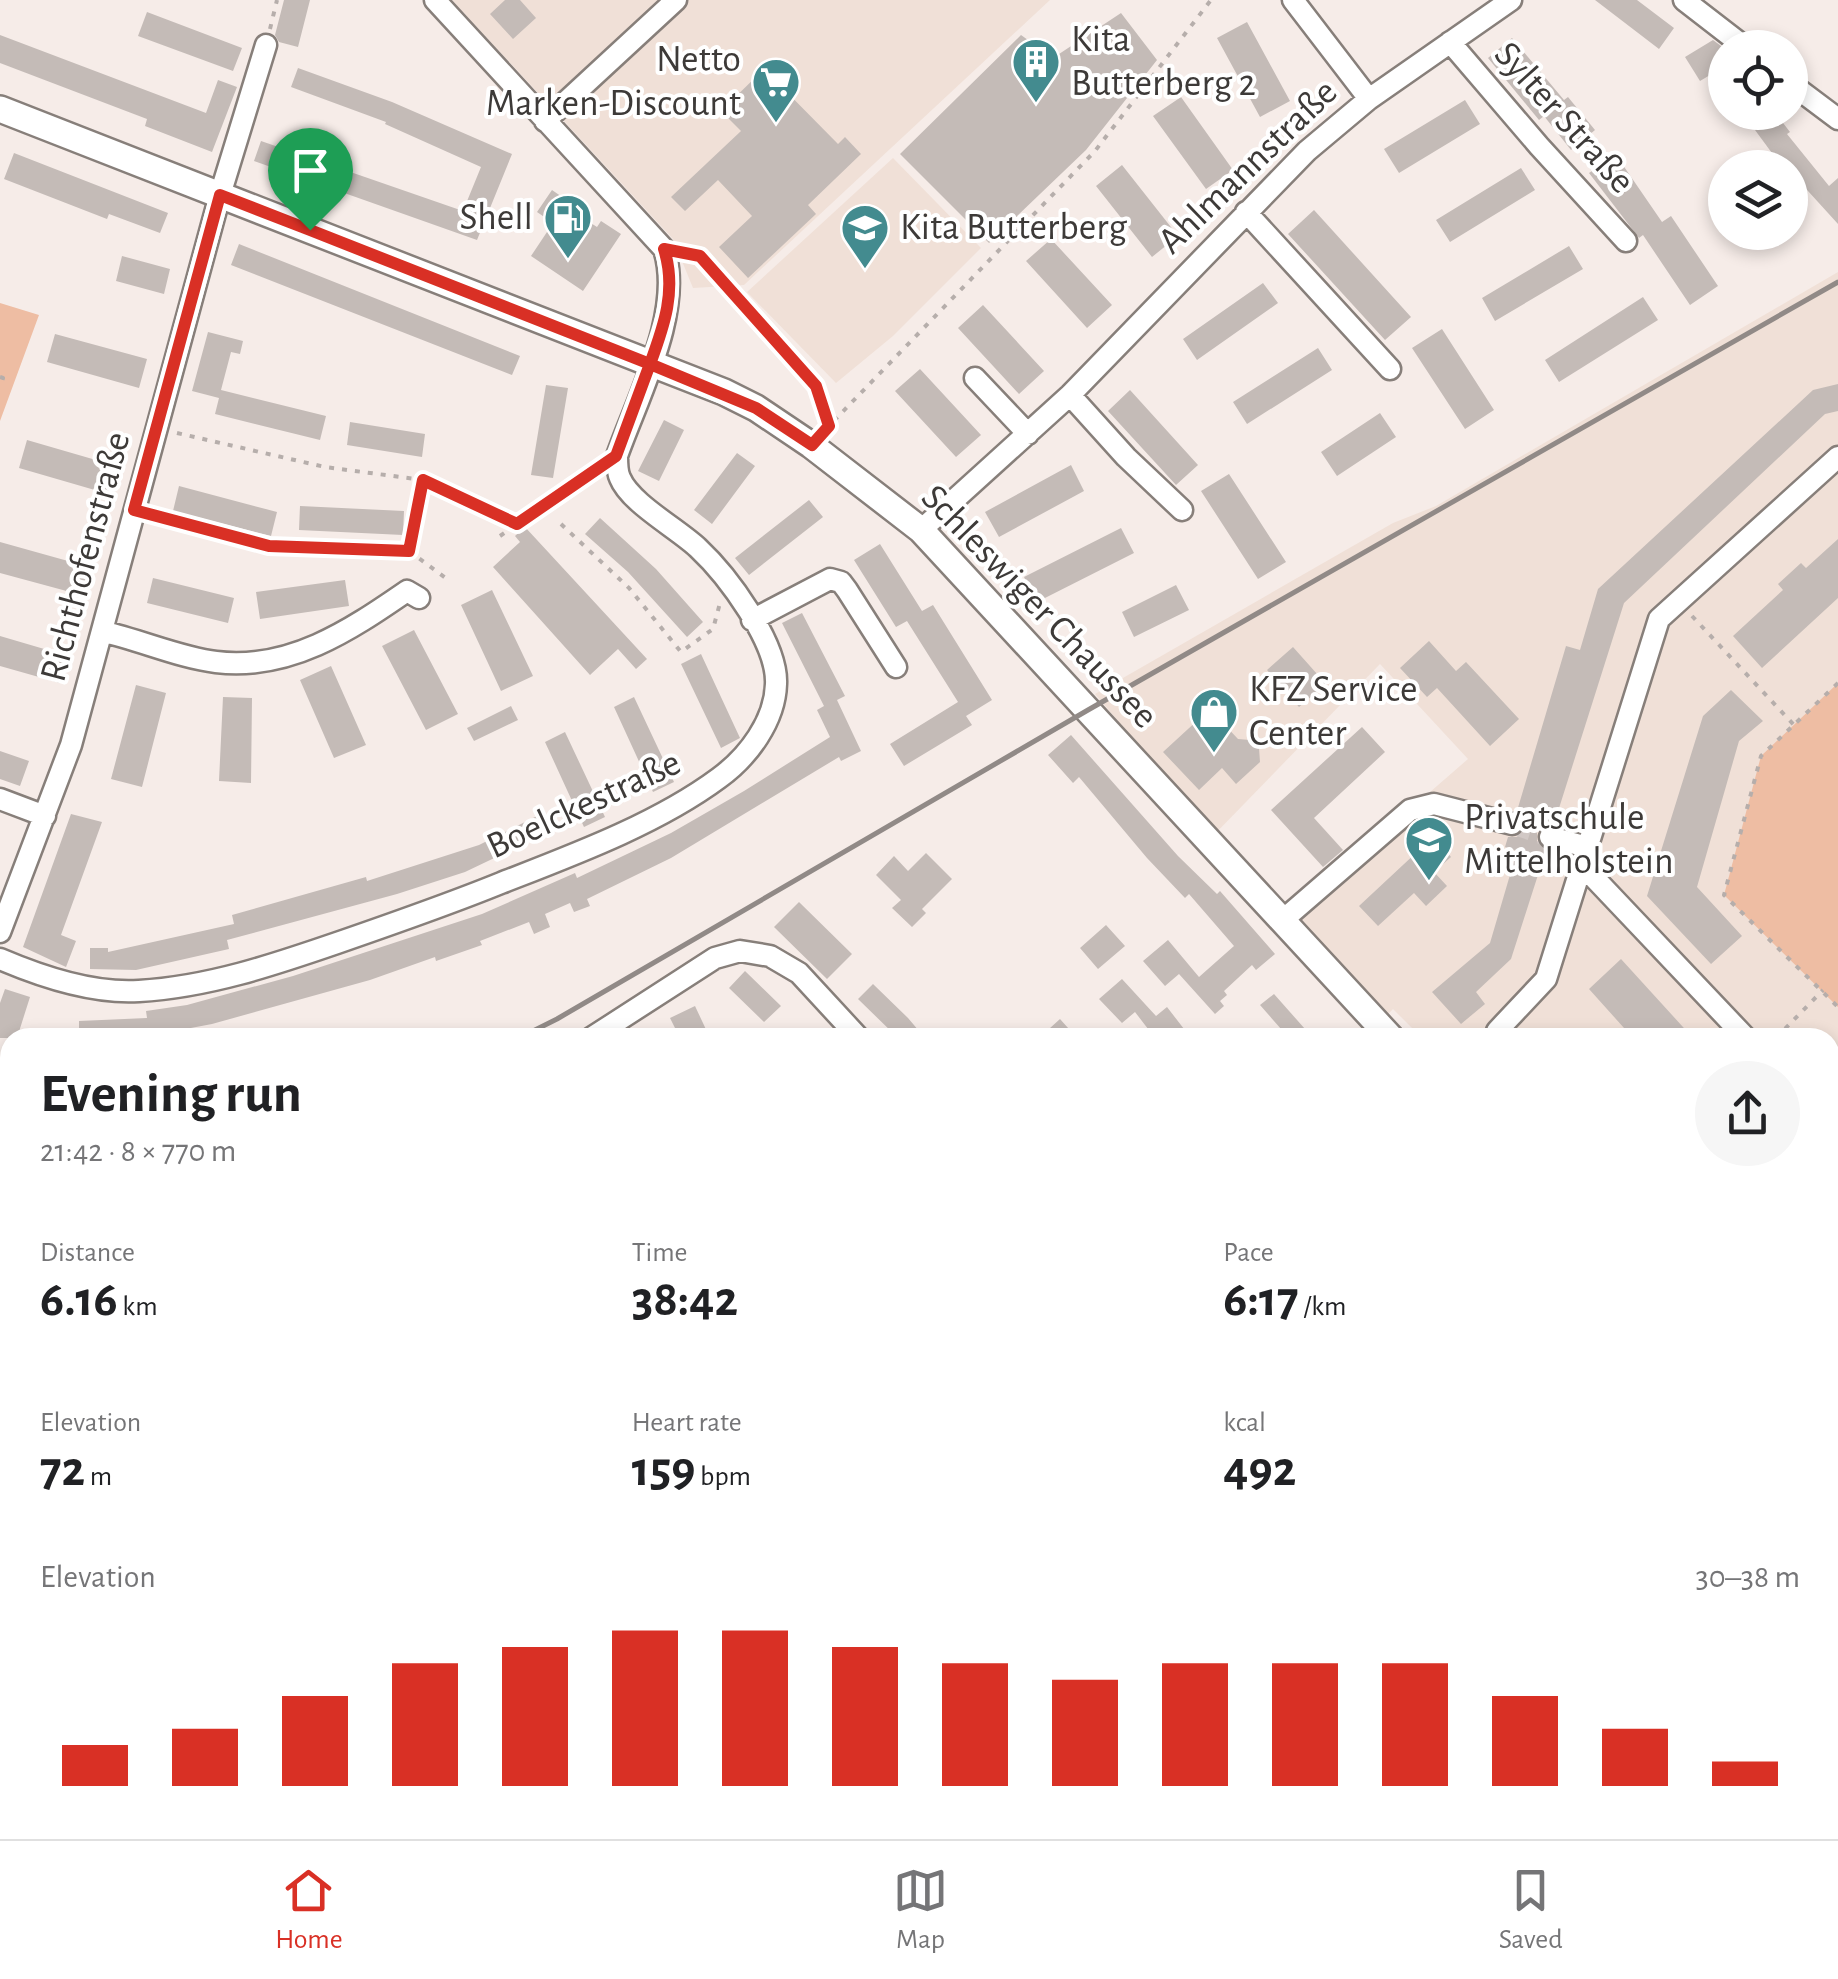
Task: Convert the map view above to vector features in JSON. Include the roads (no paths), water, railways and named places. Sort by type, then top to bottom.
[{"type":"main road","name":"Schleswiger Chaussee","points":[[0,109],[650,364],[820,436],[922,530],[1382,1028]]},
{"type":"street","points":[[435,0],[664,249],[669,265],[670,302],[650,364]]},
{"type":"street","points":[[545,121],[676,0]]},
{"type":"street","points":[[1293,0],[1369,99]]},
{"type":"street","name":"Ahlmannstraße","points":[[922,530],[1070,396],[1307,152],[1369,99],[1512,0]]},
{"type":"street","points":[[1684,0],[1723,30]]},
{"type":"street","name":"Sylter Straße","points":[[1450,42],[1626,241]]},
{"type":"street","name":"Richthofenstraße","points":[[0,932],[71,745],[220,195],[266,45]]},
{"type":"street","points":[[1808,96],[1838,119]]},
{"type":"street","points":[[1246,212],[1390,369]]},
{"type":"street","name":"Boelckestraße","points":[[0,959],[29,972],[80,985],[136,992],[272,966],[441,907],[575,854],[679,804],[721,777],[746,754],[771,712],[776,682],[768,647],[730,586],[702,552],[619,477],[616,456],[650,364]]},
{"type":"street","points":[[975,378],[1028,434]]},
{"type":"street","points":[[1070,396],[1182,510]]},
{"type":"street","points":[[1500,1028],[1546,979],[1659,619],[1838,457]]},
{"type":"street","points":[[752,620],[820,583],[830,579],[841,582],[896,667]]},
{"type":"street","points":[[104,632],[214,662],[259,663],[286,658],[322,644],[407,591],[419,598]]},
{"type":"street","points":[[0,799],[45,816]]},
{"type":"street","points":[[1284,920],[1410,810],[1434,804],[1512,824]]},
{"type":"street","points":[[1550,837],[1585,856],[1737,1028]]},
{"type":"street","points":[[607,1028],[715,958],[740,951],[770,956],[799,973],[850,1028]]},
{"type":"tunnel","points":[[1512,824],[1550,837]]},
{"type":"railway","points":[[539,1028],[1838,282]]},
{"type":"place","name":"Kita Butterberg 2","points":[[1036,104]]},
{"type":"place","name":"Netto Marken-Discount","points":[[776,124]]},
{"type":"place","name":"Shell","points":[[568,260]]},
{"type":"place","name":"Kita Butterberg","points":[[865,270]]},
{"type":"place","name":"KFZ Service Center","points":[[1214,754]]},
{"type":"place","name":"Privatschule Mittelholstein","points":[[1429,882]]}]
